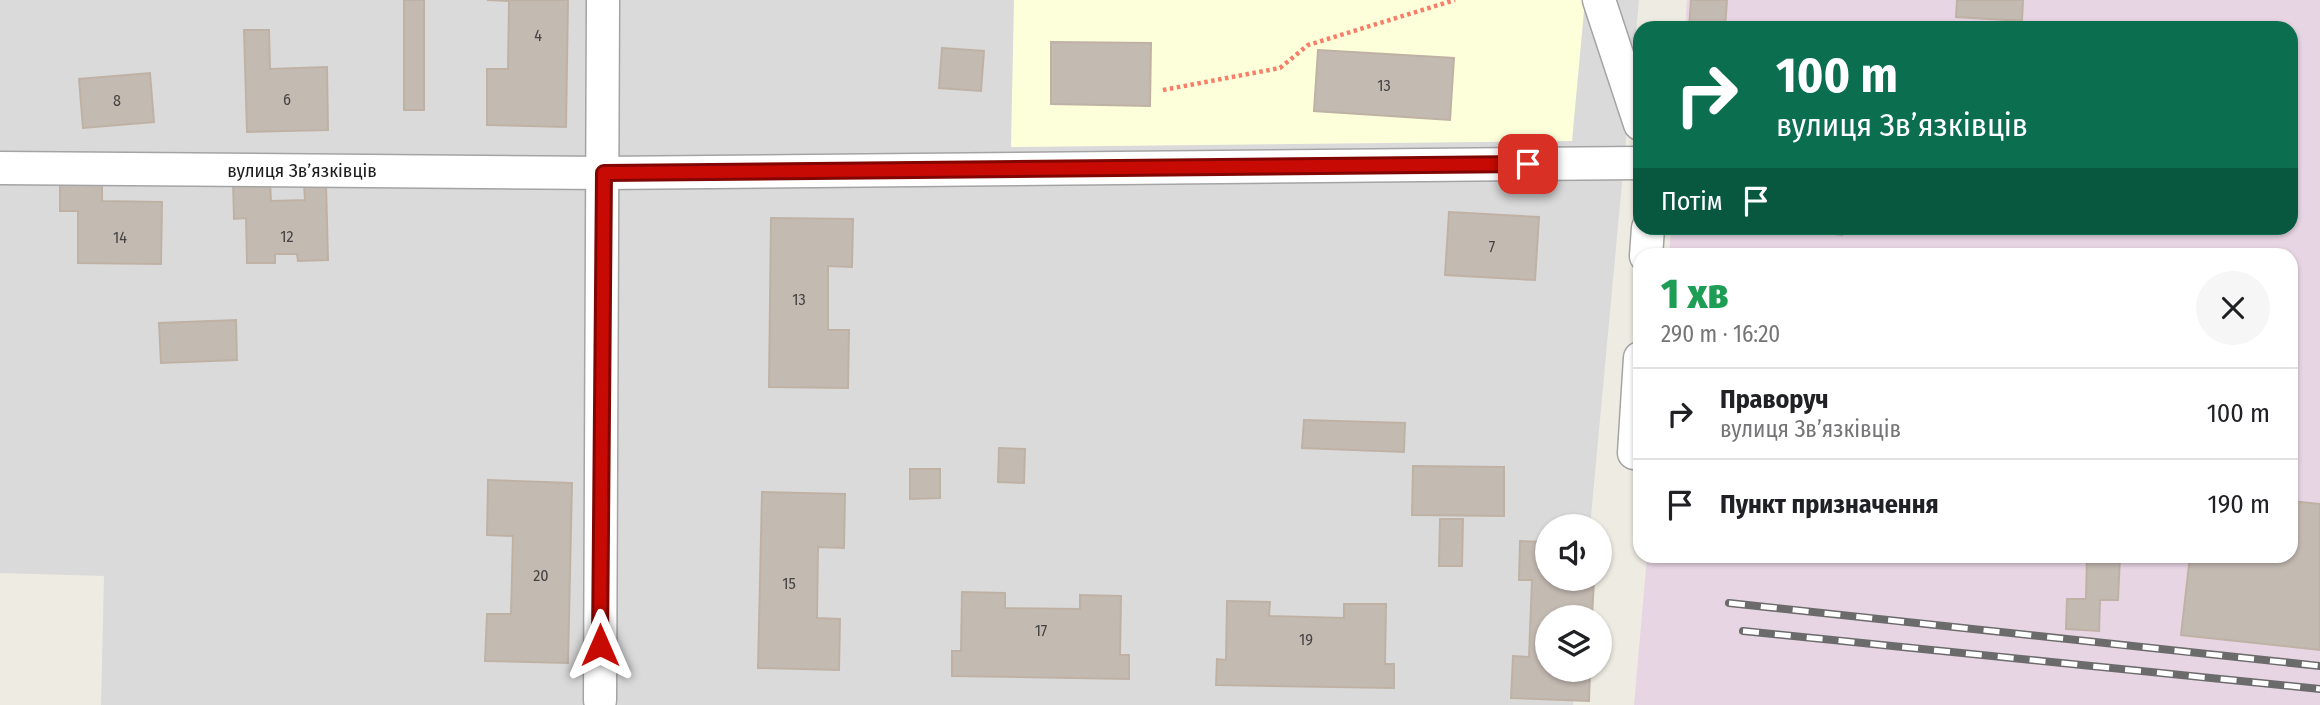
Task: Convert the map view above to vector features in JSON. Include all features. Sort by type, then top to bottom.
[{"type":"street","points":[[600,700],[603,0]]},
{"type":"street","points":[[1599,0],[1633,103]]},
{"type":"street","name":"вулиця Звʼязківців","points":[[0,168],[604,173],[1633,163]]},
{"type":"path","points":[[1163,90],[1280,68],[1308,45],[1455,0]]},
{"type":"shaded area","points":[[0,0],[1639,0],[1637,21],[1633,21],[1633,65],[1591,514],[1535,514],[1535,591],[1547,591],[1547,605],[1535,605],[1535,682],[1575,682],[1573,705],[101,705],[104,576],[0,573]]},
{"type":"shaded area","points":[[1014,0],[1585,0],[1572,141],[1011,147]]},
{"type":"shaded area","points":[[1687,0],[2320,0],[2320,705],[1634,705],[1646,563],[2298,563],[2298,248],[1670,248],[1670,235],[2298,235],[2298,21],[1686,21]]},
{"type":"building","points":[[404,0],[424,0],[424,110],[404,110]]},
{"type":"building","points":[[487,0],[568,0],[566,127],[487,125],[487,69],[508,69],[509,1]]},
{"type":"building","points":[[1691,0],[1727,0],[1726,21],[1690,21]]},
{"type":"building","points":[[1957,0],[2023,0],[2022,21],[1956,17]]},
{"type":"building","points":[[244,30],[269,30],[270,69],[327,67],[328,130],[247,132]]},
{"type":"building","points":[[1051,42],[1151,43],[1150,106],[1051,104]]},
{"type":"building","points":[[942,48],[984,51],[981,91],[939,88]]},
{"type":"building","points":[[1318,50],[1454,58],[1450,120],[1314,111]]},
{"type":"building","points":[[150,73],[154,122],[83,128],[79,79]]},
{"type":"building","points":[[60,180],[102,181],[102,201],[162,202],[161,264],[78,263],[78,211],[60,211]]},
{"type":"building","points":[[233,182],[270,182],[271,201],[305,200],[304,184],[326,183],[328,260],[298,261],[297,254],[275,254],[275,263],[247,263],[246,218],[234,219]]},
{"type":"building","points":[[1449,212],[1539,217],[1535,280],[1445,275]]},
{"type":"building","points":[[771,218],[853,219],[852,267],[828,266],[828,330],[849,330],[848,388],[769,387]]},
{"type":"building","points":[[236,320],[237,360],[161,363],[159,323]]},
{"type":"building","points":[[1304,420],[1405,423],[1404,452],[1302,448]]},
{"type":"building","points":[[999,448],[1025,449],[1024,483],[998,482]]},
{"type":"building","points":[[1413,466],[1504,467],[1504,516],[1412,515]]},
{"type":"building","points":[[910,469],[940,469],[940,498],[910,499]]},
{"type":"building","points":[[488,480],[572,483],[568,663],[485,661],[487,614],[511,614],[513,536],[487,535]]},
{"type":"building","points":[[762,492],[845,494],[844,548],[818,547],[817,618],[840,619],[839,670],[758,668]]},
{"type":"building","points":[[2298,502],[2320,504],[2320,650],[2181,635],[2189,563],[2298,563]]},
{"type":"building","points":[[1440,519],[1463,519],[1462,566],[1439,566]]},
{"type":"building","points":[[1520,541],[1535,542],[1535,591],[1593,591],[1593,605],[1535,605],[1535,682],[1590,682],[1589,701],[1511,698],[1513,656],[1529,657],[1532,580],[1519,580]]},
{"type":"building","points":[[2087,563],[2120,563],[2118,600],[2100,600],[2099,631],[2066,629],[2067,599],[2086,599]]},
{"type":"building","points":[[962,592],[1005,593],[1005,608],[1080,609],[1080,595],[1121,596],[1120,655],[1129,655],[1129,679],[952,676],[952,651],[961,651]]},
{"type":"building","points":[[1227,601],[1270,602],[1269,616],[1344,618],[1344,604],[1386,604],[1385,664],[1394,664],[1394,688],[1216,685],[1217,659],[1226,660]]},
{"type":"railway","points":[[1729,603],[2320,666]]},
{"type":"railway","points":[[1743,631],[2320,689]]},
{"type":"route","points":[[600,645],[604,173],[1528,164]]}]
